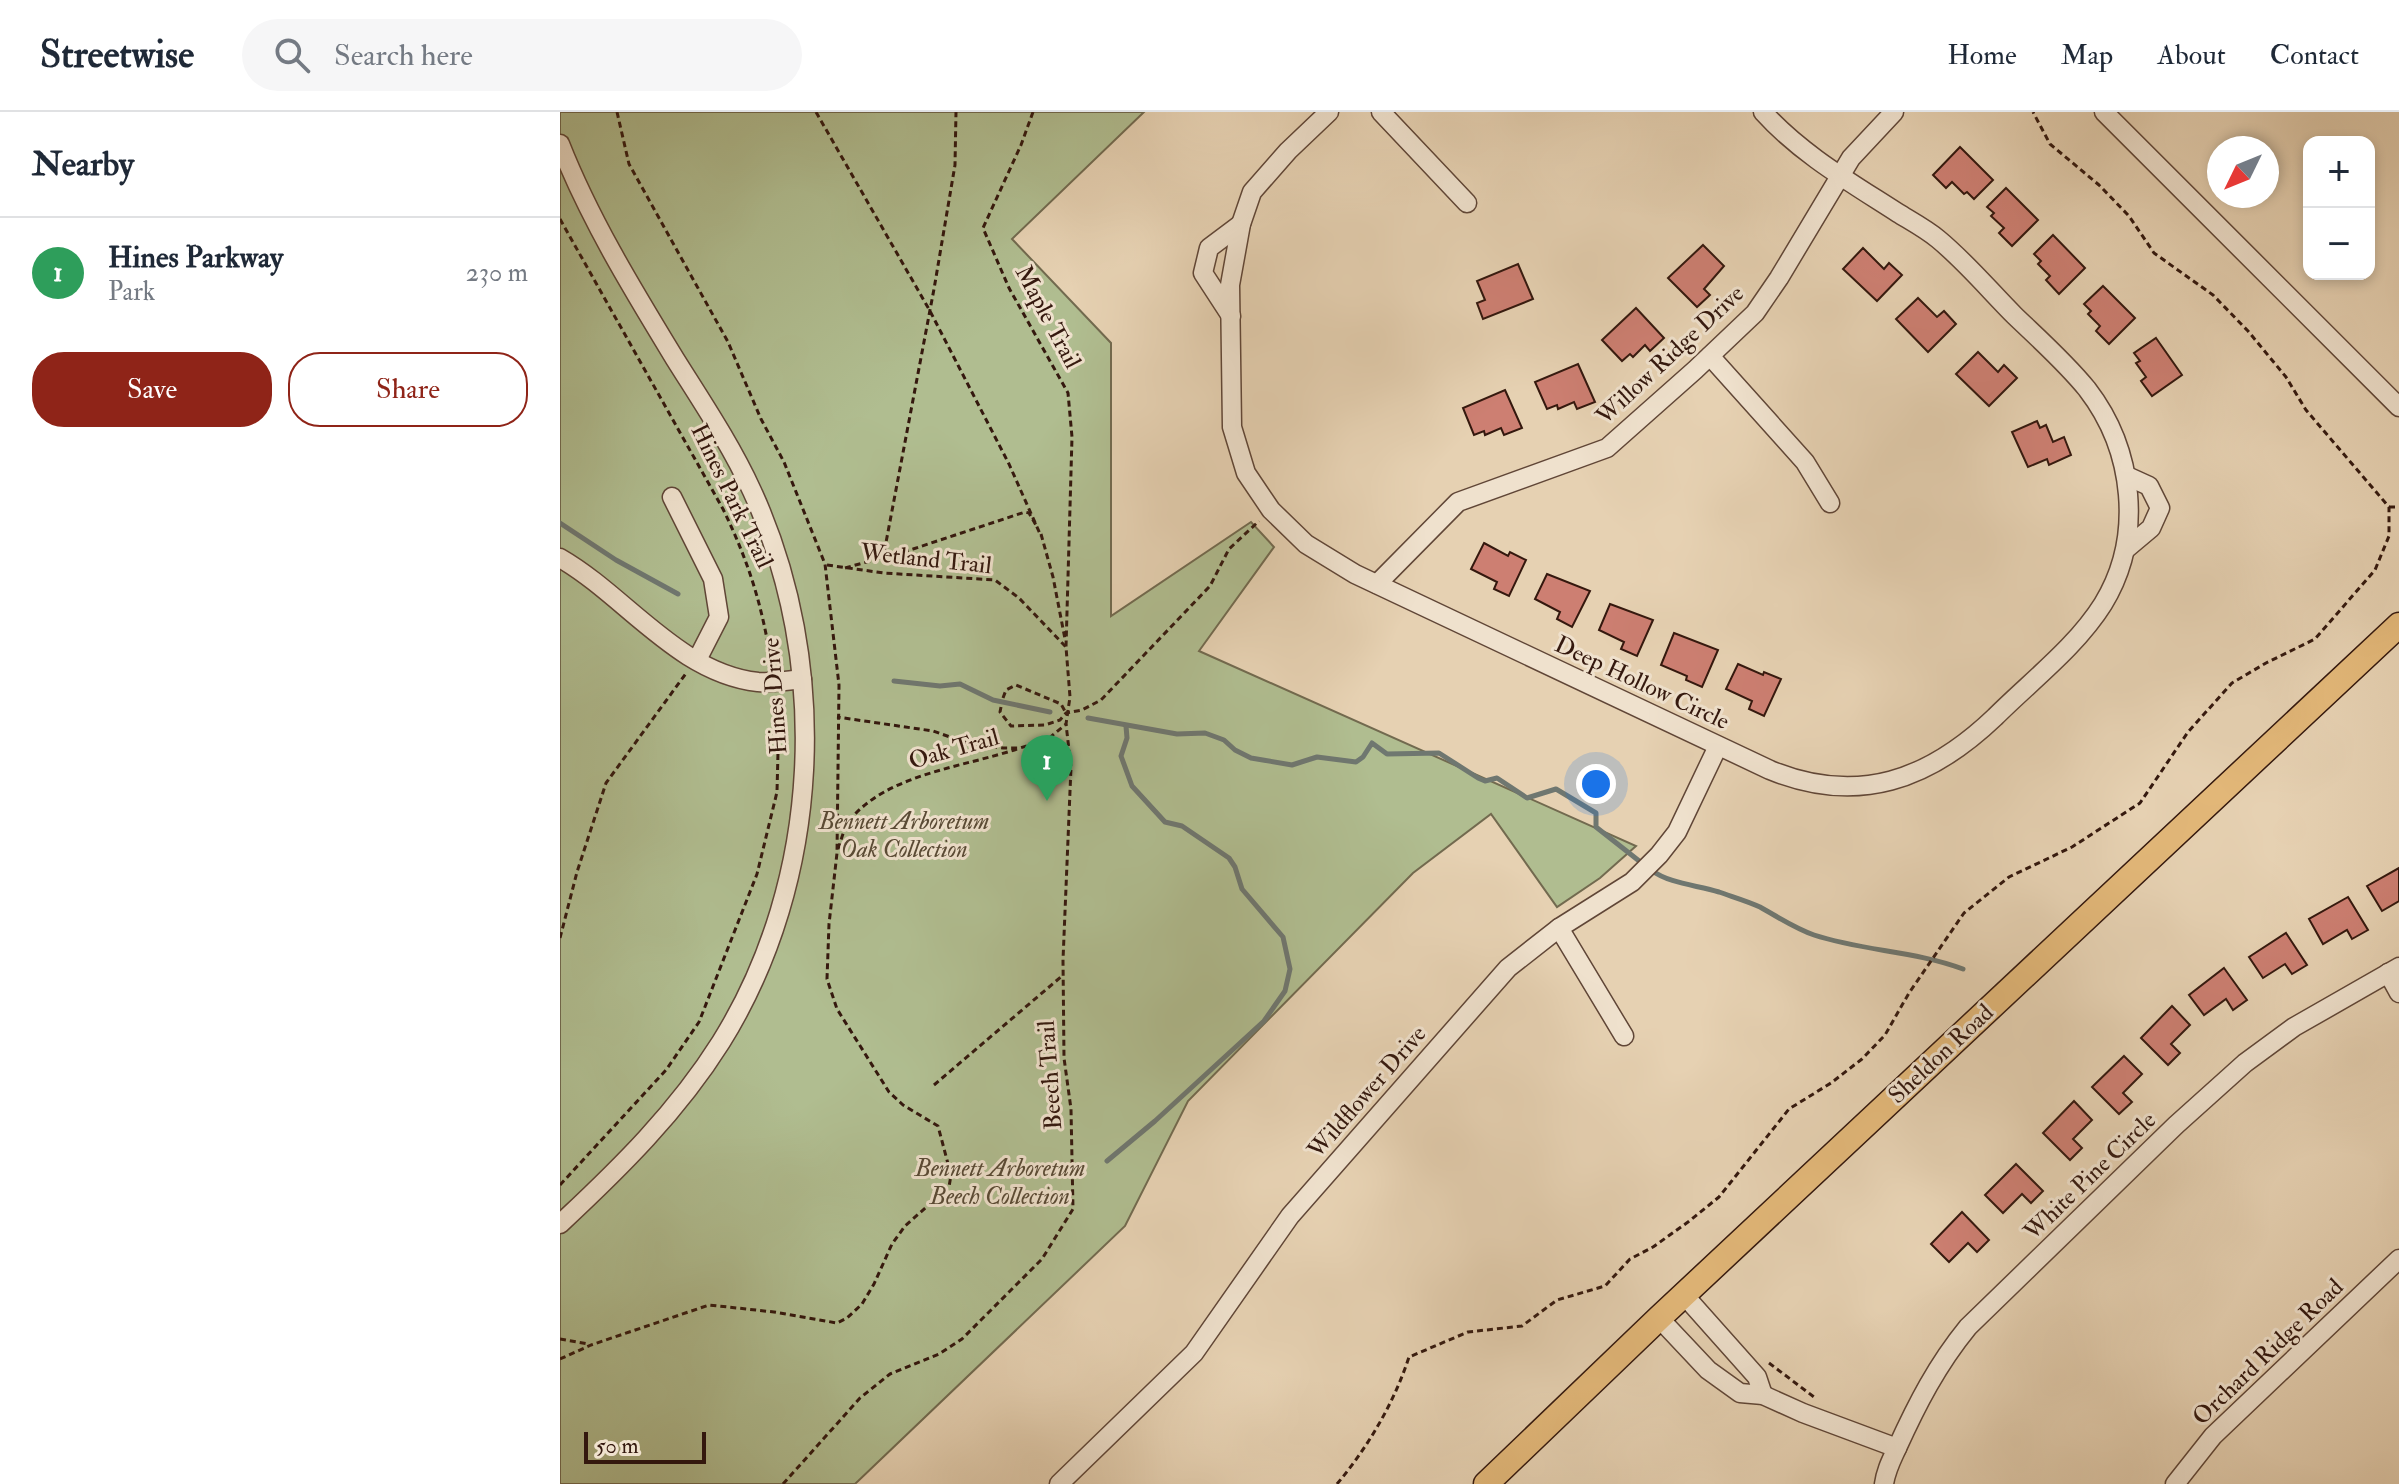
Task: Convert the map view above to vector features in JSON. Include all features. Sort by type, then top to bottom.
[{"type":"main road","name":"Sheldon Road","points":[[1486,1484],[2399,625]]},
{"type":"street","name":"Deep Hollow Circle","points":[[1329,112],[1288,151],[1252,192],[1241,224],[1230,285],[1232,427],[1246,473],[1271,510],[1306,544],[1377,584],[1718,746],[1784,775],[1818,784],[1876,784],[1922,771],[1951,755],[2075,640],[2110,591],[2126,549],[2129,512],[2127,476],[2113,431],[2096,401],[2072,373],[1938,239],[1783,134],[1763,112]]},
{"type":"street","points":[[1381,112],[1467,203]]},
{"type":"street","name":"Willow Ridge Drive","points":[[1377,584],[1458,502],[1607,448],[1710,356],[1755,313],[1851,158],[1894,112]]},
{"type":"street","points":[[2104,112],[2399,407]]},
{"type":"street","name":"Hines Drive","points":[[560,144],[623,272],[725,439],[752,490],[783,575],[795,628],[805,737],[798,824],[779,910],[760,965],[722,1040],[671,1112],[641,1146],[560,1224]]},
{"type":"street","points":[[1231,316],[1203,273],[1209,248],[1241,224]]},
{"type":"street","points":[[1710,356],[1805,462],[1830,503]]},
{"type":"street","name":"Deep Hollow Circle","points":[[2126,549],[2151,528],[2160,508],[2149,486],[2127,476]]},
{"type":"street","points":[[672,497],[713,579],[719,617],[697,660]]},
{"type":"street","points":[[560,558],[697,660],[728,674],[757,682],[802,679]]},
{"type":"street","name":"Wildflower Drive","points":[[1059,1484],[1194,1353],[1290,1216],[1508,968],[1559,928],[1632,882],[1659,855],[1677,832],[1718,746]]},
{"type":"street","points":[[1559,928],[1624,1036]]},
{"type":"street","points":[[2393,970],[2399,993]]},
{"type":"street","name":"White Pine Circle","points":[[1884,1484],[1887,1467],[1924,1389],[1945,1355],[2000,1295],[2245,1063],[2294,1027],[2393,970]]},
{"type":"street","name":"Orchard Ridge Road","points":[[2175,1484],[2213,1436],[2399,1259]]},
{"type":"street","points":[[1684,1295],[1757,1377],[1763,1395]]},
{"type":"street","points":[[1659,1318],[1708,1370],[1740,1393],[1763,1395],[1897,1448]]},
{"type":"path","points":[[816,112],[930,311],[1009,464],[1041,536],[1053,577],[1066,647],[1070,697],[1066,724],[1047,740],[1020,748],[967,743],[933,731],[837,717]]},
{"type":"path","points":[[879,559],[884,553],[930,311],[955,165],[956,112]]},
{"type":"path","name":"Maple Trail","points":[[1033,112],[983,228],[1009,288],[1068,393],[1072,437],[1066,647]]},
{"type":"path","points":[[1337,1484],[1357,1460],[1379,1423],[1409,1357],[1468,1332],[1522,1326],[1557,1300],[1605,1286],[1630,1259],[1653,1247],[1719,1197],[1789,1109],[1831,1083],[1862,1059],[1885,1035],[1909,993],[1964,913],[2009,877],[2072,847],[2140,803],[2188,732],[2232,683],[2315,639],[2375,570],[2389,536],[2389,507],[2306,410],[2286,377],[2248,331],[2213,295],[2154,253],[2129,216],[2099,185],[2050,144],[2033,112]]},
{"type":"path","name":"Hines Park Trail","points":[[560,219],[743,550],[756,585],[779,713],[777,792],[757,874],[699,1022],[666,1070],[560,1185]]},
{"type":"path","points":[[2389,507],[2399,507]]},
{"type":"path","points":[[1001,707],[1000,712],[1011,726],[1045,725],[1101,700],[1210,586],[1229,549],[1271,510]]},
{"type":"path","points":[[841,569],[1025,512],[1033,519],[1041,536]]},
{"type":"path","name":"Wetland Trail","points":[[825,564],[841,569],[995,580],[1019,598],[1066,647]]},
{"type":"path","points":[[560,938],[577,872],[606,783],[697,660]]},
{"type":"path","points":[[1003,698],[1006,690],[1016,685],[1061,704],[1066,713]]},
{"type":"path","name":"Beech Trail","points":[[783,1484],[860,1398],[890,1374],[939,1354],[962,1339],[1042,1259],[1073,1209],[1071,1109],[1064,1058],[1063,975],[1071,767],[1066,724]]},
{"type":"path","name":"Oak Trail","points":[[837,853],[848,822],[879,795],[915,777],[1020,748]]},
{"type":"path","points":[[934,1085],[1063,975]]},
{"type":"path","points":[[560,1339],[591,1345]]},
{"type":"path","points":[[1764,1358],[1808,1395],[1821,1400]]},
{"type":"green space","points":[[560,112],[1144,112],[1012,239],[1111,343],[1111,616],[1251,522],[1274,547],[1199,651],[1636,846],[1600,878],[1557,907],[1491,814],[1413,873],[1188,1101],[1125,1226],[855,1484],[560,1484]]},
{"type":"building","points":[[1960,147],[1993,180],[1974,199],[1952,182],[1946,188],[1933,175]]},
{"type":"building","points":[[2006,188],[2038,220],[2012,246],[1999,233],[2004,228],[1991,216],[1994,213],[1987,207]]},
{"type":"building","points":[[2053,235],[2085,268],[2059,294],[2046,280],[2050,276],[2038,264],[2041,261],[2034,254]]},
{"type":"building","points":[[1703,245],[1724,266],[1704,289],[1710,295],[1697,307],[1668,278]]},
{"type":"building","points":[[1863,248],[1884,269],[1889,263],[1902,275],[1877,301],[1843,269]]},
{"type":"building","points":[[1518,264],[1533,299],[1483,319],[1477,303],[1485,300],[1477,281]]},
{"type":"building","points":[[2103,286],[2135,318],[2109,344],[2096,331],[2100,326],[2088,314],[2091,311],[2084,304]]},
{"type":"building","points":[[1918,298],[1937,317],[1944,311],[1956,324],[1928,352],[1896,319]]},
{"type":"building","points":[[1636,308],[1664,338],[1650,351],[1645,345],[1633,357],[1630,354],[1622,361],[1602,340]]},
{"type":"building","points":[[2156,338],[2182,375],[2152,396],[2141,381],[2146,377],[2136,363],[2140,361],[2134,353]]},
{"type":"building","points":[[1978,352],[1998,372],[2004,365],[2017,378],[1989,406],[1956,374]]},
{"type":"building","points":[[1578,364],[1595,402],[1577,409],[1574,402],[1558,409],[1557,405],[1547,409],[1535,382]]},
{"type":"building","points":[[1505,390],[1522,428],[1504,435],[1501,428],[1485,435],[1484,431],[1474,435],[1463,408]]},
{"type":"building","points":[[2037,421],[2040,428],[2046,425],[2053,442],[2064,437],[2071,455],[2049,465],[2047,459],[2028,467],[2012,432]]},
{"type":"building","points":[[1484,543],[1508,556],[1510,552],[1526,560],[1509,596],[1494,589],[1497,582],[1471,569]]},
{"type":"building","points":[[1547,574],[1590,591],[1572,627],[1557,619],[1560,612],[1535,599]]},
{"type":"building","points":[[1610,604],[1653,620],[1637,656],[1621,649],[1624,642],[1599,630]]},
{"type":"building","points":[[1674,633],[1718,650],[1702,687],[1686,680],[1687,676],[1661,665]]},
{"type":"building","points":[[1738,664],[1781,679],[1764,716],[1749,709],[1752,701],[1726,689]]},
{"type":"building","points":[[2399,868],[2399,901],[2382,911],[2367,886]]},
{"type":"building","points":[[2348,897],[2368,930],[2352,939],[2347,930],[2323,944],[2309,919]]},
{"type":"building","points":[[2286,933],[2307,965],[2292,974],[2285,964],[2263,978],[2249,957]]},
{"type":"building","points":[[2224,968],[2247,1000],[2233,1010],[2226,999],[2204,1015],[2189,995]]},
{"type":"building","points":[[2172,1006],[2190,1025],[2171,1044],[2180,1053],[2168,1065],[2141,1038]]},
{"type":"building","points":[[2124,1056],[2142,1074],[2123,1093],[2132,1102],[2119,1114],[2092,1087]]},
{"type":"building","points":[[2074,1101],[2092,1120],[2073,1139],[2082,1148],[2070,1160],[2043,1133]]},
{"type":"building","points":[[2016,1164],[2043,1191],[2031,1203],[2022,1194],[2003,1213],[1985,1195]]},
{"type":"building","points":[[1962,1212],[1989,1240],[1977,1252],[1968,1243],[1949,1262],[1931,1244]]},
{"type":"waterway","points":[[560,523],[616,560],[678,594]]},
{"type":"waterway","points":[[894,681],[940,686],[960,684],[993,700],[1050,712]]},
{"type":"waterway","points":[[1088,718],[1177,734],[1205,733],[1224,740],[1251,758],[1292,765],[1317,757],[1356,762],[1372,743],[1387,754],[1439,753],[1478,778],[1485,781],[1497,778],[1527,798],[1556,789],[1596,813],[1596,827],[1643,864]]},
{"type":"waterway","points":[[1107,1161],[1264,1021],[1285,991],[1290,969],[1283,937],[1242,889],[1229,858],[1182,826],[1165,822],[1132,786],[1121,756],[1127,738],[1126,726]]},
{"type":"waterway","points":[[1651,870],[1675,881],[1750,903],[1814,935],[1926,958],[1963,969]]},
{"type":"place","name":"Hines Parkway","points":[[1047,801]]},
{"type":"park label","name":"Bennett Arboretum Oak Collection","points":[[904,835]]},
{"type":"park label","name":"Bennett Arboretum Beech Collection","points":[[1000,1182]]}]
